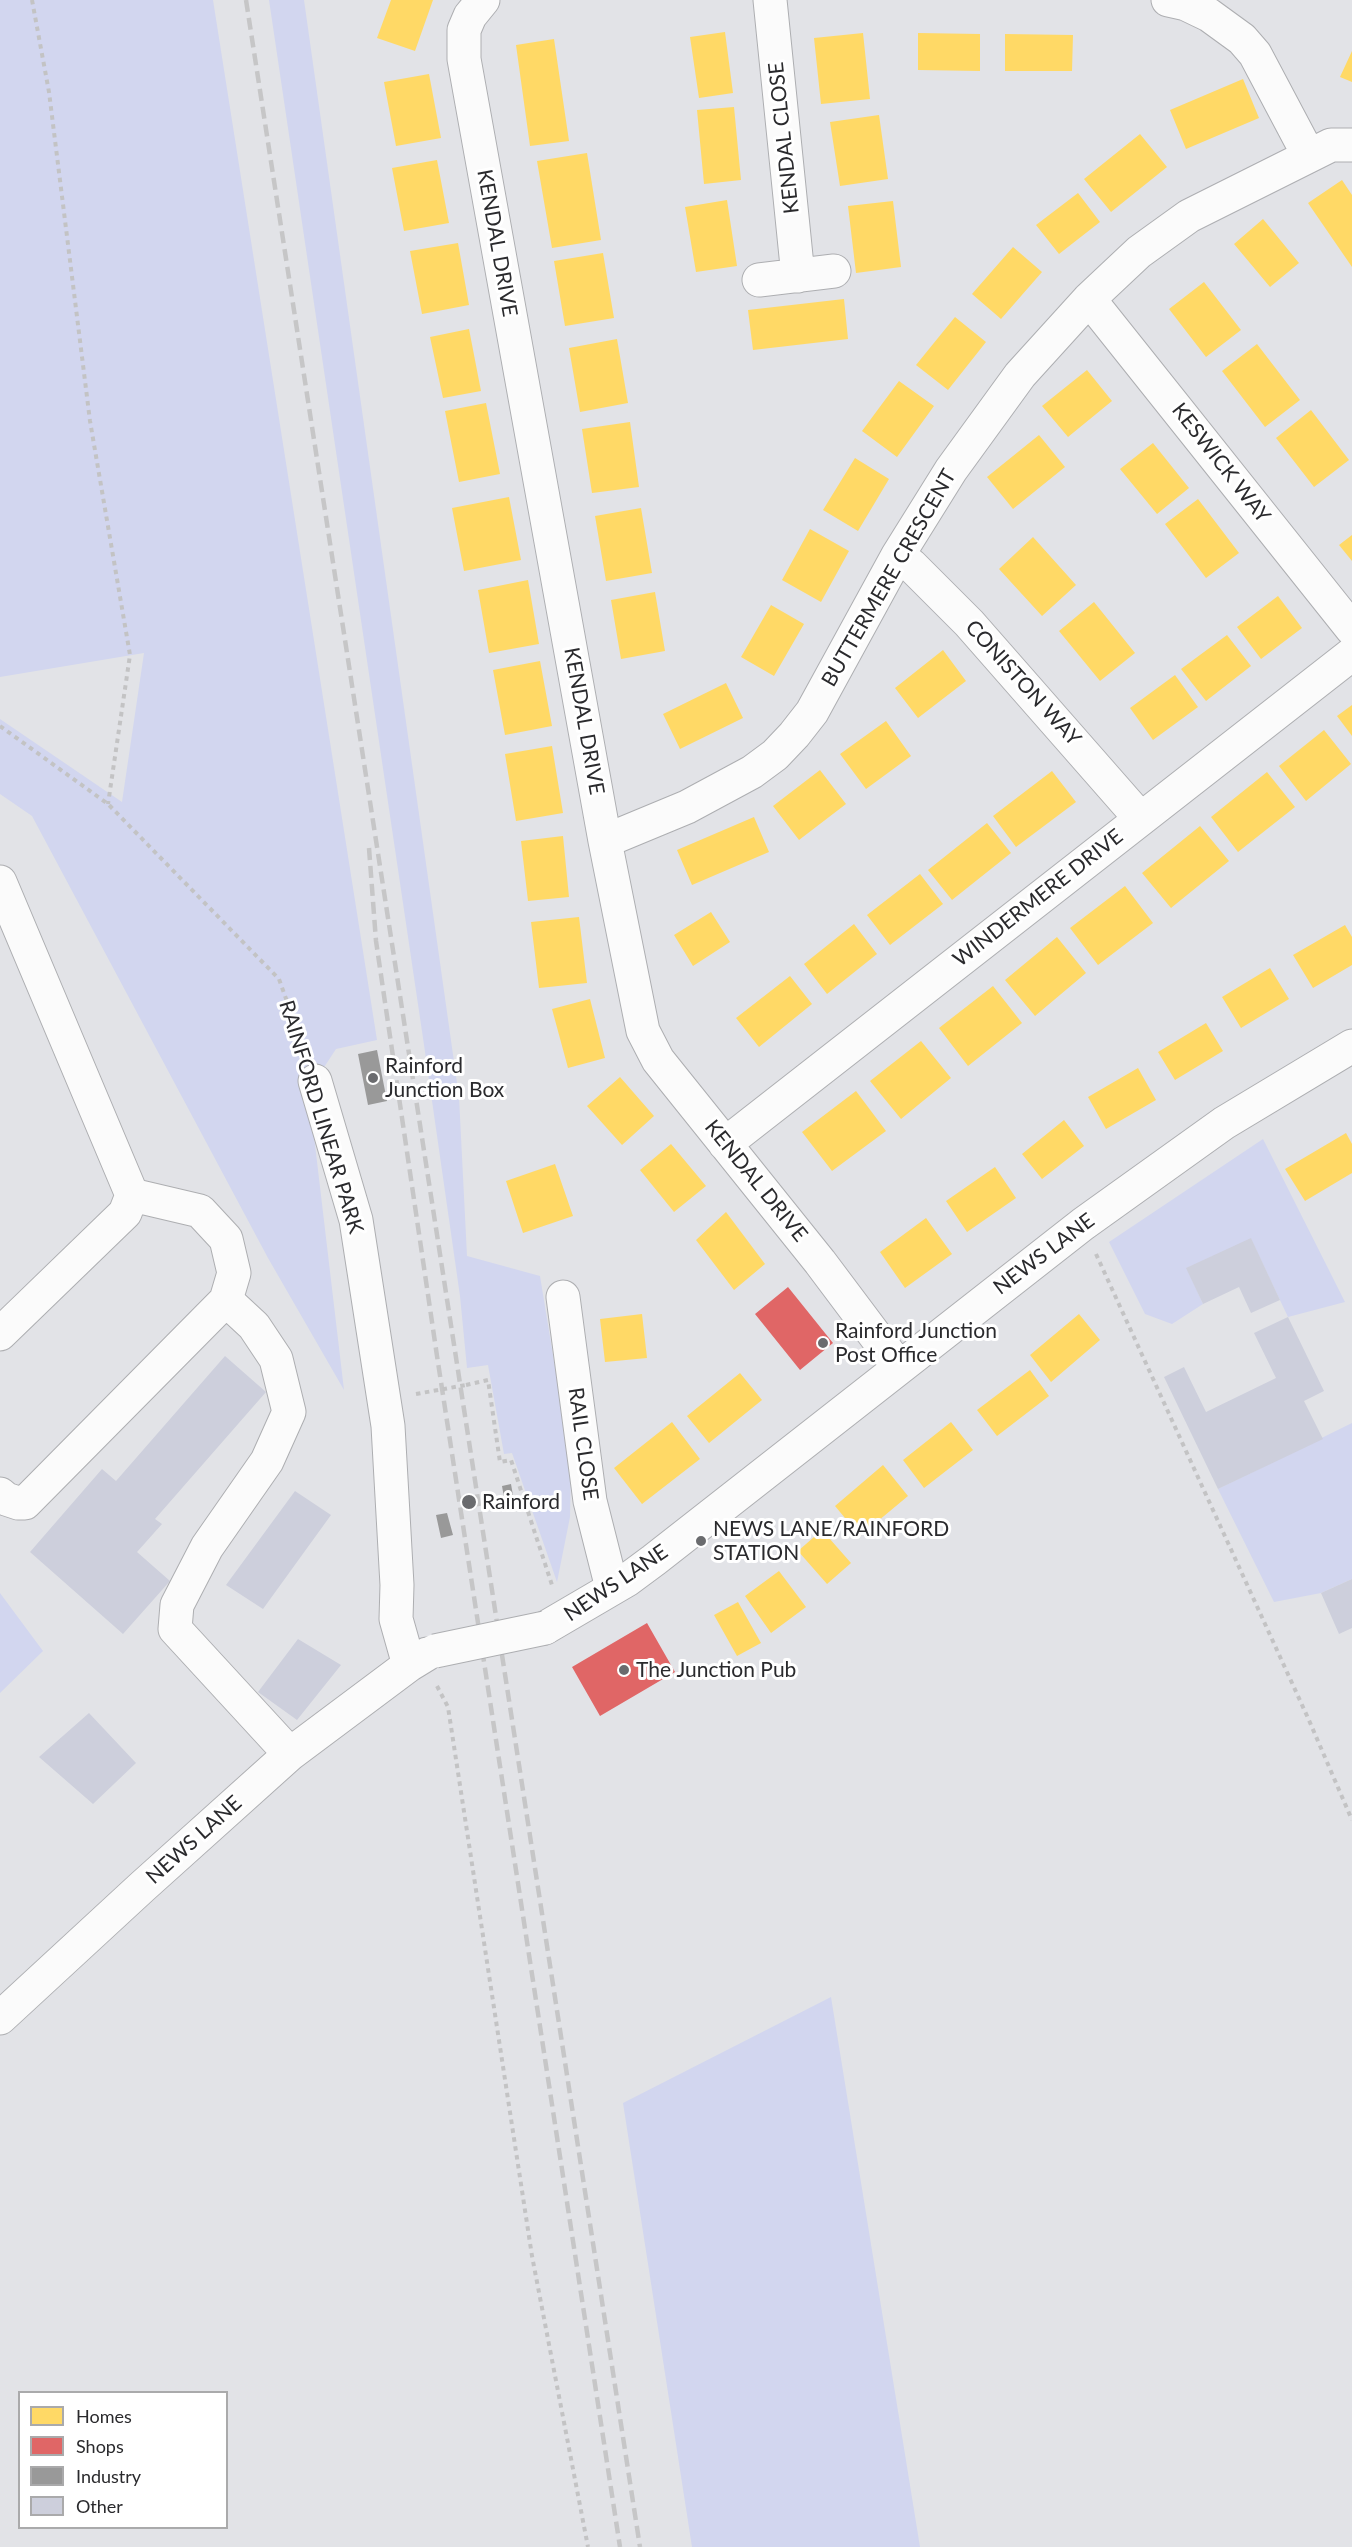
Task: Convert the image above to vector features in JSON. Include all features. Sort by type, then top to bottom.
[{"type":"street","name":"KENDAL DRIVE","points":[[483,0],[470,16],[464,30],[464,59],[605,841],[643,1031],[658,1060],[820,1262],[898,1366]]},
{"type":"street","name":"KENDAL CLOSE","points":[[770,0],[798,276]]},
{"type":"street","points":[[1168,0],[1186,4],[1209,15],[1242,39],[1255,54],[1309,156]]},
{"type":"street","name":"BUTTERMERE CRESCENT","points":[[605,841],[687,807],[752,772],[775,755],[794,735],[812,712],[898,555],[951,470],[1020,375],[1089,298],[1139,252],[1188,216],[1331,145],[1352,145]]},
{"type":"street","points":[[759,280],[834,271]]},
{"type":"street","name":"KESWICK WAY","points":[[1089,298],[1352,629]]},
{"type":"street","name":"CONISTON WAY","points":[[898,555],[969,623],[1140,818]]},
{"type":"street","name":"WINDERMERE DRIVE","points":[[725,1144],[1352,654]]},
{"type":"street","points":[[0,882],[132,1195],[125,1213],[0,1334]]},
{"type":"street","name":"NEWS LANE","points":[[0,2018],[291,1754],[422,1658],[552,1624],[612,1588],[654,1560],[898,1366],[1083,1224],[1224,1122],[1352,1046]]},
{"type":"street","name":"RAINFORD LINEAR PARK","points":[[315,1081],[356,1220],[388,1426],[397,1585],[396,1619],[422,1658]]},
{"type":"street","points":[[0,1494],[6,1499],[25,1503],[226,1300],[234,1273],[226,1239],[200,1211],[132,1195]]},
{"type":"street","name":"RAIL CLOSE","points":[[563,1297],[590,1501],[612,1588]]},
{"type":"street","points":[[226,1300],[254,1326],[276,1359],[288,1412],[267,1461],[207,1547],[177,1605],[175,1629],[291,1754]]},
{"type":"path","points":[[32,0],[50,92],[90,421],[130,655],[108,804]]},
{"type":"path","name":"RAINFORD LINEAR PARK","points":[[0,726],[108,804],[279,980],[315,1081]]},
{"type":"path","points":[[1083,1224],[1308,1718],[1352,1820]]},
{"type":"path","points":[[416,1394],[488,1380],[500,1462],[511,1460],[552,1583],[552,1624]]},
{"type":"path","points":[[448,1707],[532,2256],[588,2547]]},
{"type":"shaded area","points":[[0,0],[213,0],[377,1040],[336,1049],[309,1094],[344,1390],[268,1258],[32,816],[0,794],[0,719],[122,802],[144,653],[0,677]]},
{"type":"shaded area","points":[[269,0],[304,0],[459,1097],[467,1256],[540,1276],[571,1465],[570,1517],[557,1582],[512,1453],[504,1454],[488,1365],[467,1368],[460,1296],[423,1038]]},
{"type":"shaded area","points":[[1263,1139],[1345,1302],[1288,1317],[1251,1239],[1187,1268],[1203,1304],[1172,1324],[1145,1314],[1109,1242]]},
{"type":"shaded area","points":[[1352,1423],[1352,1579],[1321,1593],[1274,1602],[1218,1489]]},
{"type":"shaded area","points":[[0,1593],[43,1651],[0,1693]]},
{"type":"shaded area","points":[[831,1997],[920,2547],[692,2547],[623,2103]]},
{"type":"building: Homes","points":[[391,0],[433,0],[415,51],[377,38]]},
{"type":"building: Homes","points":[[725,32],[733,93],[699,98],[690,37]]},
{"type":"building: Homes","points":[[863,33],[870,99],[821,104],[814,38]]},
{"type":"building: Homes","points":[[918,33],[980,34],[980,71],[918,70]]},
{"type":"building: Homes","points":[[1005,34],[1073,35],[1072,71],[1005,71]]},
{"type":"building: Homes","points":[[554,39],[569,141],[530,146],[516,45]]},
{"type":"building: Homes","points":[[1352,51],[1352,82],[1340,77]]},
{"type":"building: Homes","points":[[429,74],[441,138],[396,146],[384,82]]},
{"type":"building: Homes","points":[[1243,79],[1259,118],[1186,149],[1170,110]]},
{"type":"building: Homes","points":[[734,107],[741,180],[704,184],[697,110]]},
{"type":"building: Homes","points":[[879,115],[888,179],[840,186],[830,122]]},
{"type":"building: Homes","points":[[1140,134],[1167,167],[1111,212],[1084,179]]},
{"type":"building: Homes","points":[[587,153],[601,240],[552,248],[537,161]]},
{"type":"building: Homes","points":[[437,160],[449,223],[404,231],[392,168]]},
{"type":"building: Homes","points":[[1342,180],[1352,195],[1352,267],[1308,203]]},
{"type":"building: Homes","points":[[1078,193],[1100,222],[1059,254],[1036,225]]},
{"type":"building: Homes","points":[[727,200],[737,266],[696,272],[685,207]]},
{"type":"building: Homes","points":[[893,201],[901,267],[856,273],[848,206]]},
{"type":"building: Homes","points":[[1263,219],[1299,263],[1270,287],[1234,244]]},
{"type":"building: Homes","points":[[458,243],[469,305],[422,314],[410,251]]},
{"type":"building: Homes","points":[[1013,247],[1042,272],[1001,319],[972,294]]},
{"type":"building: Homes","points":[[603,253],[614,318],[565,326],[554,261]]},
{"type":"building: Homes","points":[[1204,282],[1241,330],[1206,357],[1169,309]]},
{"type":"building: Homes","points":[[844,299],[848,339],[753,350],[748,310]]},
{"type":"building: Homes","points":[[955,317],[986,342],[948,390],[916,365]]},
{"type":"building: Homes","points":[[469,329],[481,391],[443,398],[430,337]]},
{"type":"building: Homes","points":[[617,339],[628,403],[580,412],[569,348]]},
{"type":"building: Homes","points":[[1257,344],[1300,400],[1265,427],[1222,371]]},
{"type":"building: Homes","points":[[1087,370],[1112,401],[1068,437],[1042,406]]},
{"type":"building: Homes","points":[[899,381],[934,406],[897,457],[862,431]]},
{"type":"building: Homes","points":[[486,403],[500,474],[459,482],[445,411]]},
{"type":"building: Homes","points":[[1311,410],[1349,460],[1314,487],[1276,438]]},
{"type":"building: Homes","points":[[630,422],[639,487],[592,493],[582,429]]},
{"type":"building: Homes","points":[[1039,435],[1065,467],[1013,509],[987,477]]},
{"type":"building: Homes","points":[[1153,443],[1189,488],[1157,514],[1120,469]]},
{"type":"building: Homes","points":[[855,458],[889,479],[858,531],[823,510]]},
{"type":"building: Homes","points":[[509,497],[521,560],[464,571],[452,508]]},
{"type":"building: Homes","points":[[1198,499],[1239,553],[1206,578],[1165,524]]},
{"type":"building: Homes","points":[[641,508],[652,573],[606,581],[595,516]]},
{"type":"building: Homes","points":[[810,529],[849,551],[821,602],[782,580]]},
{"type":"building: Homes","points":[[1352,535],[1352,561],[1339,545]]},
{"type":"building: Homes","points":[[1033,537],[1076,585],[1042,616],[999,569]]},
{"type":"building: Homes","points":[[528,580],[539,644],[489,653],[478,590]]},
{"type":"building: Homes","points":[[655,592],[665,651],[621,659],[611,600]]},
{"type":"building: Homes","points":[[1278,596],[1302,628],[1261,659],[1237,627]]},
{"type":"building: Homes","points":[[1094,602],[1135,653],[1100,681],[1059,631]]},
{"type":"building: Homes","points":[[771,605],[804,624],[774,676],[741,657]]},
{"type":"building: Homes","points":[[1227,635],[1251,666],[1206,701],[1181,669]]},
{"type":"building: Homes","points":[[943,650],[966,681],[918,718],[895,688]]},
{"type":"building: Homes","points":[[540,661],[552,726],[505,735],[493,670]]},
{"type":"building: Homes","points":[[1175,675],[1198,707],[1153,740],[1130,708]]},
{"type":"building: Homes","points":[[726,683],[743,718],[680,749],[663,714]]},
{"type":"building: Homes","points":[[1352,705],[1352,736],[1337,716]]},
{"type":"building: Homes","points":[[886,721],[911,756],[866,789],[840,754]]},
{"type":"building: Homes","points":[[1324,730],[1351,764],[1306,801],[1279,766]]},
{"type":"building: Homes","points":[[552,746],[563,813],[516,821],[505,754]]},
{"type":"building: Homes","points":[[820,770],[846,804],[799,840],[773,806]]},
{"type":"building: Homes","points":[[1052,771],[1076,802],[1016,847],[993,816]]},
{"type":"building: Homes","points":[[1267,772],[1295,807],[1238,852],[1211,817]]},
{"type":"building: Homes","points":[[754,817],[769,852],[692,885],[677,850]]},
{"type":"building: Homes","points":[[987,823],[1011,853],[952,900],[928,870]]},
{"type":"building: Homes","points":[[1200,826],[1229,861],[1171,908],[1142,873]]},
{"type":"building: Homes","points":[[563,836],[569,897],[528,901],[521,841]]},
{"type":"building: Homes","points":[[920,874],[943,904],[890,945],[867,915]]},
{"type":"building: Homes","points":[[1125,886],[1153,923],[1098,965],[1070,928]]},
{"type":"building: Homes","points":[[711,912],[730,942],[693,966],[674,935]]},
{"type":"building: Homes","points":[[579,917],[587,983],[539,988],[531,922]]},
{"type":"building: Homes","points":[[854,924],[877,954],[827,994],[804,964]]},
{"type":"building: Homes","points":[[1345,925],[1352,937],[1352,965],[1313,988],[1293,955]]},
{"type":"building: Homes","points":[[1057,937],[1086,973],[1035,1016],[1005,980]]},
{"type":"building: Homes","points":[[1270,968],[1289,999],[1241,1028],[1222,997]]},
{"type":"building: Homes","points":[[790,976],[812,1004],[759,1047],[736,1018]]},
{"type":"building: Homes","points":[[993,986],[1022,1023],[968,1066],[939,1028]]},
{"type":"building: Homes","points":[[590,999],[605,1058],[568,1068],[552,1009]]},
{"type":"building: Homes","points":[[1206,1023],[1223,1051],[1175,1080],[1158,1052]]},
{"type":"building: Homes","points":[[921,1041],[951,1078],[901,1119],[870,1081]]},
{"type":"building: Homes","points":[[1138,1068],[1156,1100],[1106,1129],[1088,1097]]},
{"type":"building: Homes","points":[[620,1077],[654,1116],[622,1145],[587,1106]]},
{"type":"building: Homes","points":[[856,1091],[886,1131],[832,1171],[802,1132]]},
{"type":"building: Homes","points":[[1064,1120],[1084,1146],[1042,1179],[1022,1154]]},
{"type":"building: Homes","points":[[1346,1133],[1352,1144],[1352,1173],[1305,1201],[1285,1169]]},
{"type":"building: Homes","points":[[671,1144],[706,1186],[674,1212],[640,1170]]},
{"type":"building: Homes","points":[[555,1164],[573,1216],[523,1233],[506,1181]]},
{"type":"building: Homes","points":[[995,1167],[1016,1198],[967,1232],[946,1201]]},
{"type":"building: Homes","points":[[726,1212],[765,1264],[734,1290],[696,1240]]},
{"type":"building: Homes","points":[[926,1218],[952,1254],[905,1288],[880,1252]]},
{"type":"building: Homes","points":[[642,1314],[647,1358],[605,1362],[600,1319]]},
{"type":"building: Homes","points":[[1079,1314],[1100,1340],[1051,1382],[1030,1355]]},
{"type":"building: Homes","points":[[1030,1370],[1049,1396],[997,1436],[977,1410]]},
{"type":"building: Homes","points":[[740,1373],[762,1400],[709,1443],[687,1416]]},
{"type":"building: Homes","points":[[672,1422],[700,1459],[642,1504],[614,1468]]},
{"type":"building: Homes","points":[[951,1422],[973,1450],[924,1488],[903,1460]]},
{"type":"building: Homes","points":[[883,1465],[908,1496],[860,1536],[835,1506]]},
{"type":"building: Homes","points":[[822,1530],[851,1563],[827,1584],[798,1551]]},
{"type":"building: Homes","points":[[779,1571],[806,1607],[771,1633],[745,1596]]},
{"type":"building: Homes","points":[[738,1602],[761,1643],[737,1656],[714,1615]]},
{"type":"building: Shops","points":[[788,1287],[833,1343],[800,1370],[755,1314]]},
{"type":"building: Shops","name":"The Junction Pub","points":[[647,1623],[675,1672],[600,1716],[572,1667]]},
{"type":"building: Industry","name":"Rainford Junction Box","points":[[377,1050],[387,1101],[368,1105],[358,1054]]},
{"type":"building: Industry","points":[[511,1484],[515,1507],[506,1509],[502,1486]]},
{"type":"building: Industry","points":[[447,1513],[453,1535],[441,1538],[436,1515]]},
{"type":"building: Other","points":[[1251,1238],[1280,1300],[1251,1313],[1239,1287],[1203,1304],[1186,1268]]},
{"type":"building: Other","points":[[1288,1317],[1324,1391],[1304,1401],[1323,1439],[1218,1489],[1164,1377],[1184,1367],[1206,1412],[1276,1378],[1254,1333]]},
{"type":"building: Other","points":[[225,1356],[266,1392],[155,1519],[162,1524],[137,1552],[170,1581],[123,1634],[30,1552],[102,1469],[116,1481]]},
{"type":"building: Other","points":[[295,1491],[331,1515],[263,1609],[226,1585]]},
{"type":"building: Other","points":[[1352,1579],[1352,1628],[1339,1634],[1321,1593]]},
{"type":"building: Other","points":[[298,1639],[341,1665],[297,1720],[258,1692]]},
{"type":"building: Other","points":[[89,1713],[136,1763],[93,1804],[39,1757]]},
{"type":"railway","points":[[246,0],[640,2547]]},
{"type":"railway","points":[[369,848],[376,941],[437,1356],[620,2547]]},
{"type":"place","name":"Rainford Junction Box","points":[[373,1078]]},
{"type":"place","name":"Rainford Junction Post Office","points":[[823,1343]]},
{"type":"place","name":"Rainford","points":[[469,1502]]},
{"type":"place","name":"NEWS LANE/RAINFORD STATION","points":[[701,1541]]},
{"type":"place","name":"The Junction Pub","points":[[624,1670]]}]
